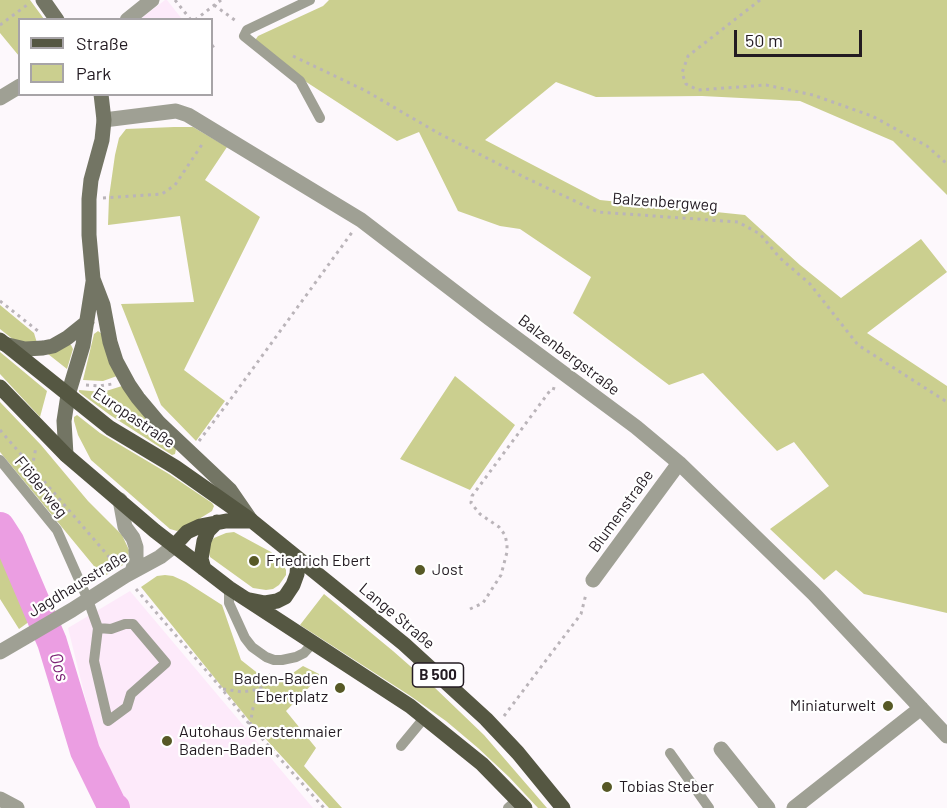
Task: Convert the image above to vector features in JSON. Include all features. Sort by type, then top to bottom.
[{"type":"main road","name":"Europastraße","points":[[2,342],[111,428],[175,467],[252,521]]},
{"type":"main road","name":"B 500","points":[[0,387],[66,455],[174,546],[245,599],[381,686],[425,717],[482,764],[517,805]]},
{"type":"main road","points":[[174,546],[188,532],[200,526],[217,522],[252,521]]},
{"type":"main road","name":"Lange Straße","points":[[252,521],[404,644],[464,698],[514,748],[563,808]]},
{"type":"main road","points":[[204,568],[201,559],[204,541],[208,531],[217,522]]},
{"type":"main road","points":[[245,599],[265,603],[285,597],[297,574],[298,559]]},
{"type":"street","points":[[43,0],[56,18]]},
{"type":"street","points":[[130,18],[152,0]]},
{"type":"street","points":[[0,98],[18,87]]},
{"type":"street","name":"Lange Straße","points":[[66,455],[64,421],[68,395],[83,345],[93,279],[89,199],[91,180],[102,140],[104,120],[100,96]]},
{"type":"street","name":"Balzenbergstraße","points":[[104,120],[176,111],[188,115],[361,220],[636,427],[679,463],[814,594],[947,736]]},
{"type":"street","name":"Lange Straße","points":[[93,279],[103,305],[116,361],[124,377],[159,423],[230,490],[252,521]]},
{"type":"street","points":[[2,342],[25,349],[53,346],[87,322]]},
{"type":"street","name":"Blumenstraße","points":[[592,580],[679,463]]},
{"type":"street","points":[[120,500],[125,527],[136,547],[133,579]]},
{"type":"street","name":"Jagdhausstraße","points":[[0,651],[88,600],[133,579],[174,546]]},
{"type":"street","points":[[794,808],[921,708]]},
{"type":"street","points":[[721,749],[768,808]]},
{"type":"street","points":[[0,799],[17,808]]},
{"type":"lane","points":[[310,0],[247,30],[244,36],[300,81],[320,118]]},
{"type":"lane","name":"Flößerweg","points":[[0,460],[57,530],[98,628]]},
{"type":"lane","points":[[229,588],[229,603],[245,638],[252,647],[266,657],[274,660],[296,657],[304,653],[313,643]]},
{"type":"lane","points":[[133,624],[165,663],[131,694],[127,707],[108,721],[94,661],[98,628],[111,629],[133,624]]},
{"type":"lane","points":[[401,746],[425,717]]},
{"type":"lane","points":[[670,753],[709,808]]},
{"type":"path","points":[[0,25],[34,0]]},
{"type":"path","points":[[175,0],[191,18]]},
{"type":"path","points":[[196,18],[221,0]]},
{"type":"path","points":[[760,0],[688,56],[682,73],[686,84],[698,90],[765,85],[813,95],[872,116],[927,146],[947,164]]},
{"type":"path","points":[[214,5],[247,30]]},
{"type":"path","points":[[213,46],[216,51]]},
{"type":"path","name":"Balzenbergweg","points":[[291,55],[366,91],[438,133],[597,212],[738,222],[760,234],[780,258],[810,284],[858,345],[947,402]]},
{"type":"path","points":[[89,199],[162,194],[176,184],[212,129]]},
{"type":"path","points":[[195,446],[361,220]]},
{"type":"path","points":[[0,301],[38,331],[41,338]]},
{"type":"path","points":[[73,379],[81,385],[100,386],[111,385],[124,377]]},
{"type":"path","points":[[470,609],[483,603],[501,575],[507,552],[505,535],[499,527],[480,514],[471,503],[472,496],[552,388],[559,391],[570,377]]},
{"type":"path","points":[[0,430],[116,565]]},
{"type":"path","points":[[133,579],[250,725],[324,808]]},
{"type":"path","points":[[504,716],[581,615],[584,599],[592,580]]},
{"type":"path","points":[[250,725],[260,689],[271,674]]},
{"type":"path","points":[[222,689],[243,692],[260,689]]},
{"type":"shaded area","points":[[167,0],[181,18],[142,18]]},
{"type":"shaded area","points":[[130,591],[313,808],[127,808],[105,778],[68,628]]},
{"type":"green space","points":[[0,0],[30,0],[43,18],[18,18],[18,55],[0,33]]},
{"type":"green space","points":[[329,0],[947,0],[947,195],[893,141],[800,101],[702,96],[596,97],[556,82],[485,140],[600,200],[745,215],[800,265],[841,298],[921,239],[947,272],[867,333],[947,386],[947,613],[864,594],[836,570],[824,580],[770,529],[829,486],[794,442],[777,451],[703,373],[669,385],[573,313],[591,277],[520,229],[500,226],[458,211],[419,132],[397,141],[251,46],[258,36],[323,6]]},
{"type":"green space","points":[[193,127],[227,147],[205,180],[260,217],[184,370],[225,401],[196,441],[161,405],[121,304],[194,302],[180,216],[108,225],[109,197],[119,138],[126,129]]},
{"type":"green space","points":[[0,305],[34,333],[37,343],[16,341],[0,329]]},
{"type":"green space","points":[[98,331],[102,334],[117,376],[103,381],[83,380],[94,334]]},
{"type":"green space","points":[[71,345],[73,349],[67,369],[48,354]]},
{"type":"green space","points":[[0,352],[47,391],[40,417],[0,374]]},
{"type":"green space","points":[[455,376],[515,425],[470,490],[400,459]]},
{"type":"green space","points":[[122,386],[176,449],[175,454],[172,455],[110,415],[79,392],[79,390],[103,392]]},
{"type":"green space","points":[[0,402],[41,445],[88,501],[122,535],[129,550],[128,558],[123,565],[103,577],[0,452]]},
{"type":"green space","points":[[77,415],[100,433],[169,474],[212,503],[214,506],[212,511],[181,530],[170,529],[91,460],[78,435],[74,421]]},
{"type":"green space","points":[[234,532],[281,560],[286,575],[279,585],[266,590],[253,588],[210,557],[210,543],[214,538]]},
{"type":"green space","points":[[0,544],[37,616],[19,629],[0,599]]},
{"type":"green space","points":[[165,575],[186,582],[222,605],[241,660],[274,686],[303,666],[321,675],[286,711],[316,748],[304,766],[342,808],[329,808],[252,724],[141,587],[157,576]]},
{"type":"green space","points":[[324,594],[434,687],[484,735],[547,808],[538,808],[509,777],[446,721],[300,625]]},
{"type":"waterway","name":"Oos","points":[[0,527],[9,541],[52,642],[85,751],[115,808]]},
{"type":"place","name":"Friedrich Ebert","points":[[254,561]]},
{"type":"place","name":"Jost","points":[[420,570]]},
{"type":"place","name":"Baden-Baden Ebertplatz","points":[[340,688]]},
{"type":"place","name":"Miniaturwelt","points":[[888,706]]},
{"type":"place","name":"Autohaus Gerstenmaier Baden-Baden","points":[[167,741]]},
{"type":"place","name":"Tobias Steber","points":[[607,787]]}]
